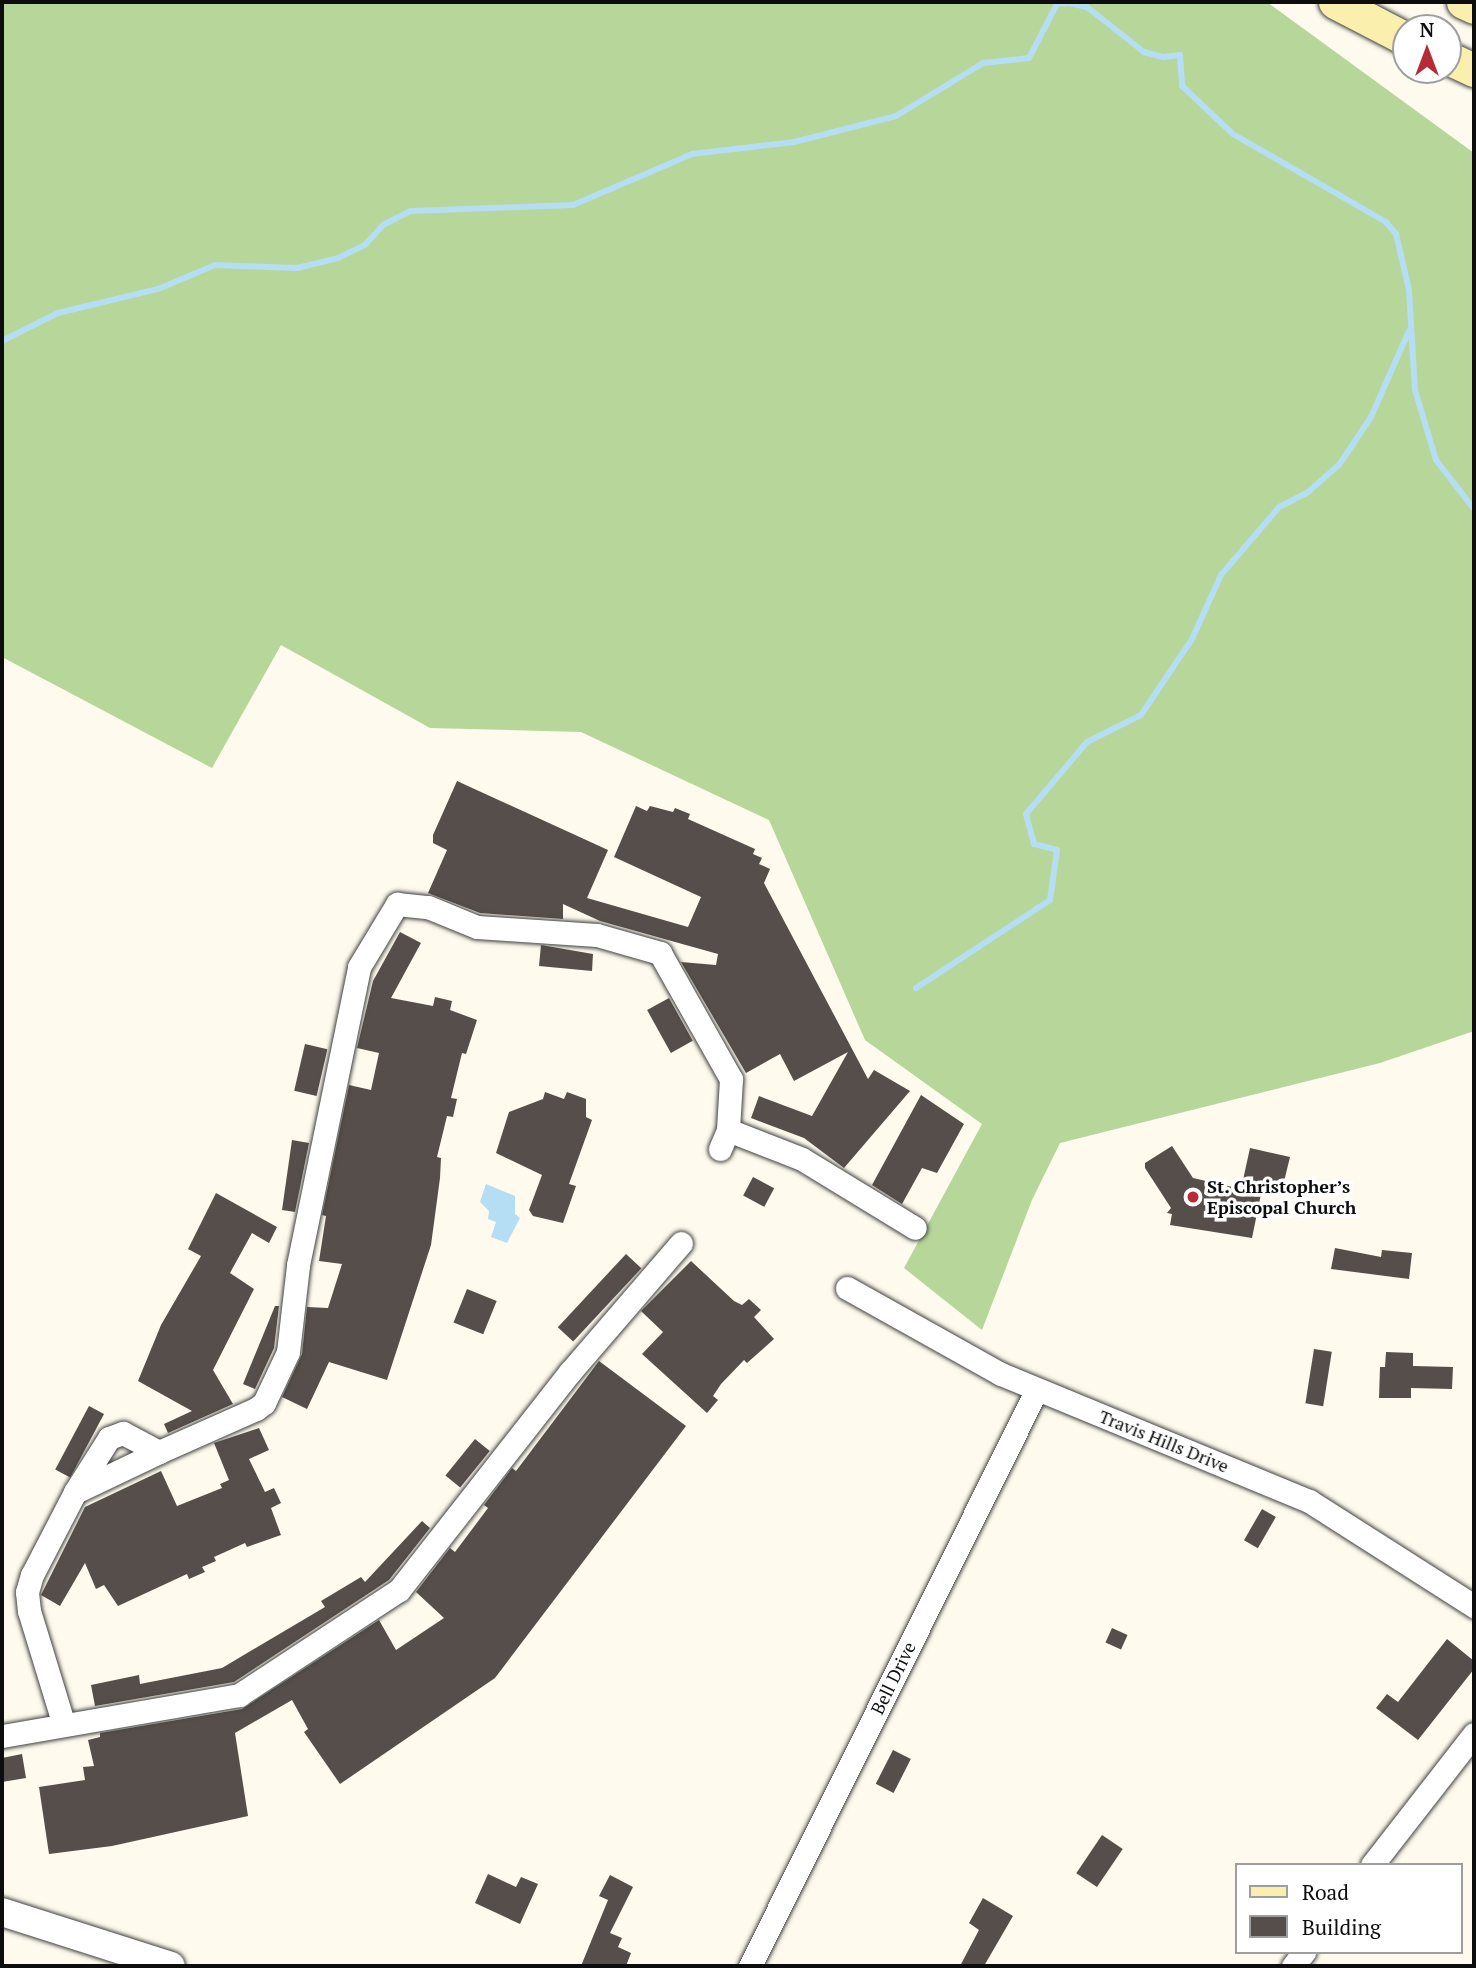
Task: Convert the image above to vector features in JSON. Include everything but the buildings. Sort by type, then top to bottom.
[{"type":"main road","points":[[1335,2],[1392,32]]},
{"type":"main road","points":[[1463,2],[1474,7]]},
{"type":"street","points":[[75,1492],[264,1403],[288,1352],[298,1265],[359,967],[397,904],[428,907],[477,927],[597,935],[660,953],[731,1079],[724,1140],[802,1159],[915,1228]]},
{"type":"street","points":[[2,1736],[63,1722],[239,1695],[399,1590],[570,1372],[681,1243]]},
{"type":"street","name":"Travis Hills Drive","points":[[847,1288],[1037,1389],[1309,1501],[1474,1606]]},
{"type":"street","name":"Bell Drive","points":[[750,1966],[1037,1389]]},
{"type":"street","points":[[63,1722],[27,1592],[75,1492],[115,1434],[159,1452]]},
{"type":"street","points":[[1374,1863],[1474,1734]]},
{"type":"street","points":[[2,1912],[171,1966]]},
{"type":"green space","points":[[2,2],[1267,2],[1474,153],[1474,1031],[1380,1063],[1060,1143],[1032,1200],[982,1330],[904,1268],[982,1124],[865,1040],[769,820],[581,732],[430,728],[281,645],[212,768],[2,657]]},
{"type":"water","points":[[486,1184],[515,1196],[515,1214],[520,1218],[507,1243],[491,1237],[496,1222],[488,1219],[489,1211],[480,1202]]},
{"type":"waterway","points":[[2,341],[58,313],[158,289],[215,265],[297,268],[338,258],[365,245],[383,225],[411,211],[573,205],[692,154],[794,142],[896,116],[983,63],[1029,58],[1057,4],[1069,3],[1087,7],[1144,52],[1163,57],[1180,55],[1182,86],[1233,134],[1386,222],[1396,234],[1409,290],[1415,390],[1436,460],[1474,509]]},
{"type":"waterway","points":[[916,988],[1050,900],[1057,850],[1034,844],[1026,814],[1087,742],[1141,715],[1192,639],[1221,575],[1279,507],[1308,492],[1339,465],[1371,417],[1409,331]]},
{"type":"place","name":"St. Christopher’s Episcopal Church","points":[[1193,1197]]}]
